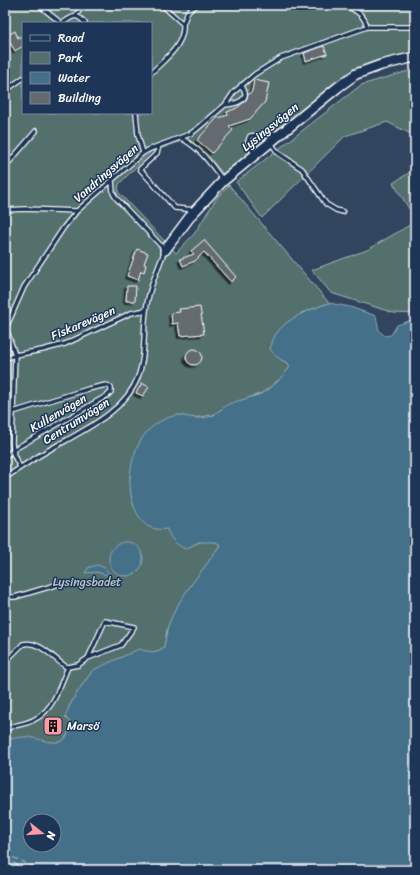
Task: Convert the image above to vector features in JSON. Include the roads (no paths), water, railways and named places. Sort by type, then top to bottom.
[{"type":"street","name":"Lysingsvägen","points":[[165,250],[196,210],[223,181],[338,87],[356,74],[381,65],[415,57]]},
{"type":"lane","points":[[63,22],[72,16],[75,16],[84,5]]},
{"type":"lane","points":[[162,5],[183,24]]},
{"type":"lane","points":[[152,72],[178,44],[182,37],[183,24],[188,11],[197,5]]},
{"type":"lane","points":[[345,5],[359,13],[367,27]]},
{"type":"lane","points":[[40,6],[61,22]]},
{"type":"lane","points":[[75,16],[79,17],[84,22]]},
{"type":"lane","name":"Vandringsvägen","points":[[20,467],[14,456],[12,442],[15,355],[5,327],[24,287],[64,226],[77,211],[143,153],[181,138],[197,129],[224,105],[241,85],[260,70],[281,58],[367,27],[415,27]]},
{"type":"lane","points":[[5,91],[22,79]]},
{"type":"lane","points":[[224,105],[232,105],[240,102],[245,93],[241,85]]},
{"type":"lane","points":[[136,114],[138,135],[143,153]]},
{"type":"lane","points":[[5,167],[36,131]]},
{"type":"lane","points":[[255,154],[248,145],[248,139],[250,136],[281,133]]},
{"type":"lane","points":[[181,138],[202,153],[223,181]]},
{"type":"lane","points":[[270,142],[278,153],[302,169],[326,204],[343,212]]},
{"type":"lane","points":[[159,146],[157,153],[140,169],[175,208],[196,210]]},
{"type":"lane","points":[[112,180],[113,192],[116,198],[165,250]]},
{"type":"lane","points":[[5,210],[32,209],[77,211]]},
{"type":"lane","name":"Centrumvägen","points":[[5,478],[20,467],[83,431],[113,411],[126,398],[138,377],[142,358],[146,310],[150,293],[165,250]]},
{"type":"lane","name":"Fiskarevägen","points":[[5,359],[15,355],[65,344],[132,313],[146,310]]},
{"type":"lane","name":"Kullenvägen","points":[[5,457],[13,450],[108,395],[111,392],[111,388],[106,385],[88,389],[13,412]]},
{"type":"lane","points":[[5,597],[15,597],[59,584]]},
{"type":"lane","points":[[5,662],[23,644],[30,643],[40,648],[65,666],[68,667],[78,665],[88,658],[121,645],[134,627],[105,621],[88,658]]},
{"type":"lane","points":[[5,729],[27,723],[46,712],[52,705],[68,667]]},
{"type":"water","points":[[329,303],[350,307],[376,316],[379,331],[385,336],[391,335],[397,325],[415,319],[415,870],[5,870],[5,741],[27,737],[55,742],[66,738],[69,732],[70,722],[65,717],[78,691],[93,670],[139,649],[152,652],[158,651],[164,647],[168,626],[178,604],[220,545],[216,542],[199,542],[185,549],[174,541],[167,529],[152,528],[141,520],[133,503],[130,475],[134,457],[141,440],[152,427],[162,420],[178,415],[195,418],[211,416],[229,404],[261,394],[273,386],[290,367],[288,363],[278,358],[270,349],[273,339],[280,328],[286,323],[307,311]]},
{"type":"water","points":[[123,542],[129,542],[133,543],[140,549],[143,559],[142,566],[136,573],[129,576],[123,576],[119,575],[112,569],[109,562],[109,556],[110,552],[116,545]]},
{"type":"water","points":[[97,565],[105,568],[109,574],[107,575],[96,572],[85,573],[88,568]]},
{"type":"place","name":"Marsö","points":[[53,726]]},
{"type":"park label","name":"Lysingsbadet","points":[[87,582]]}]
